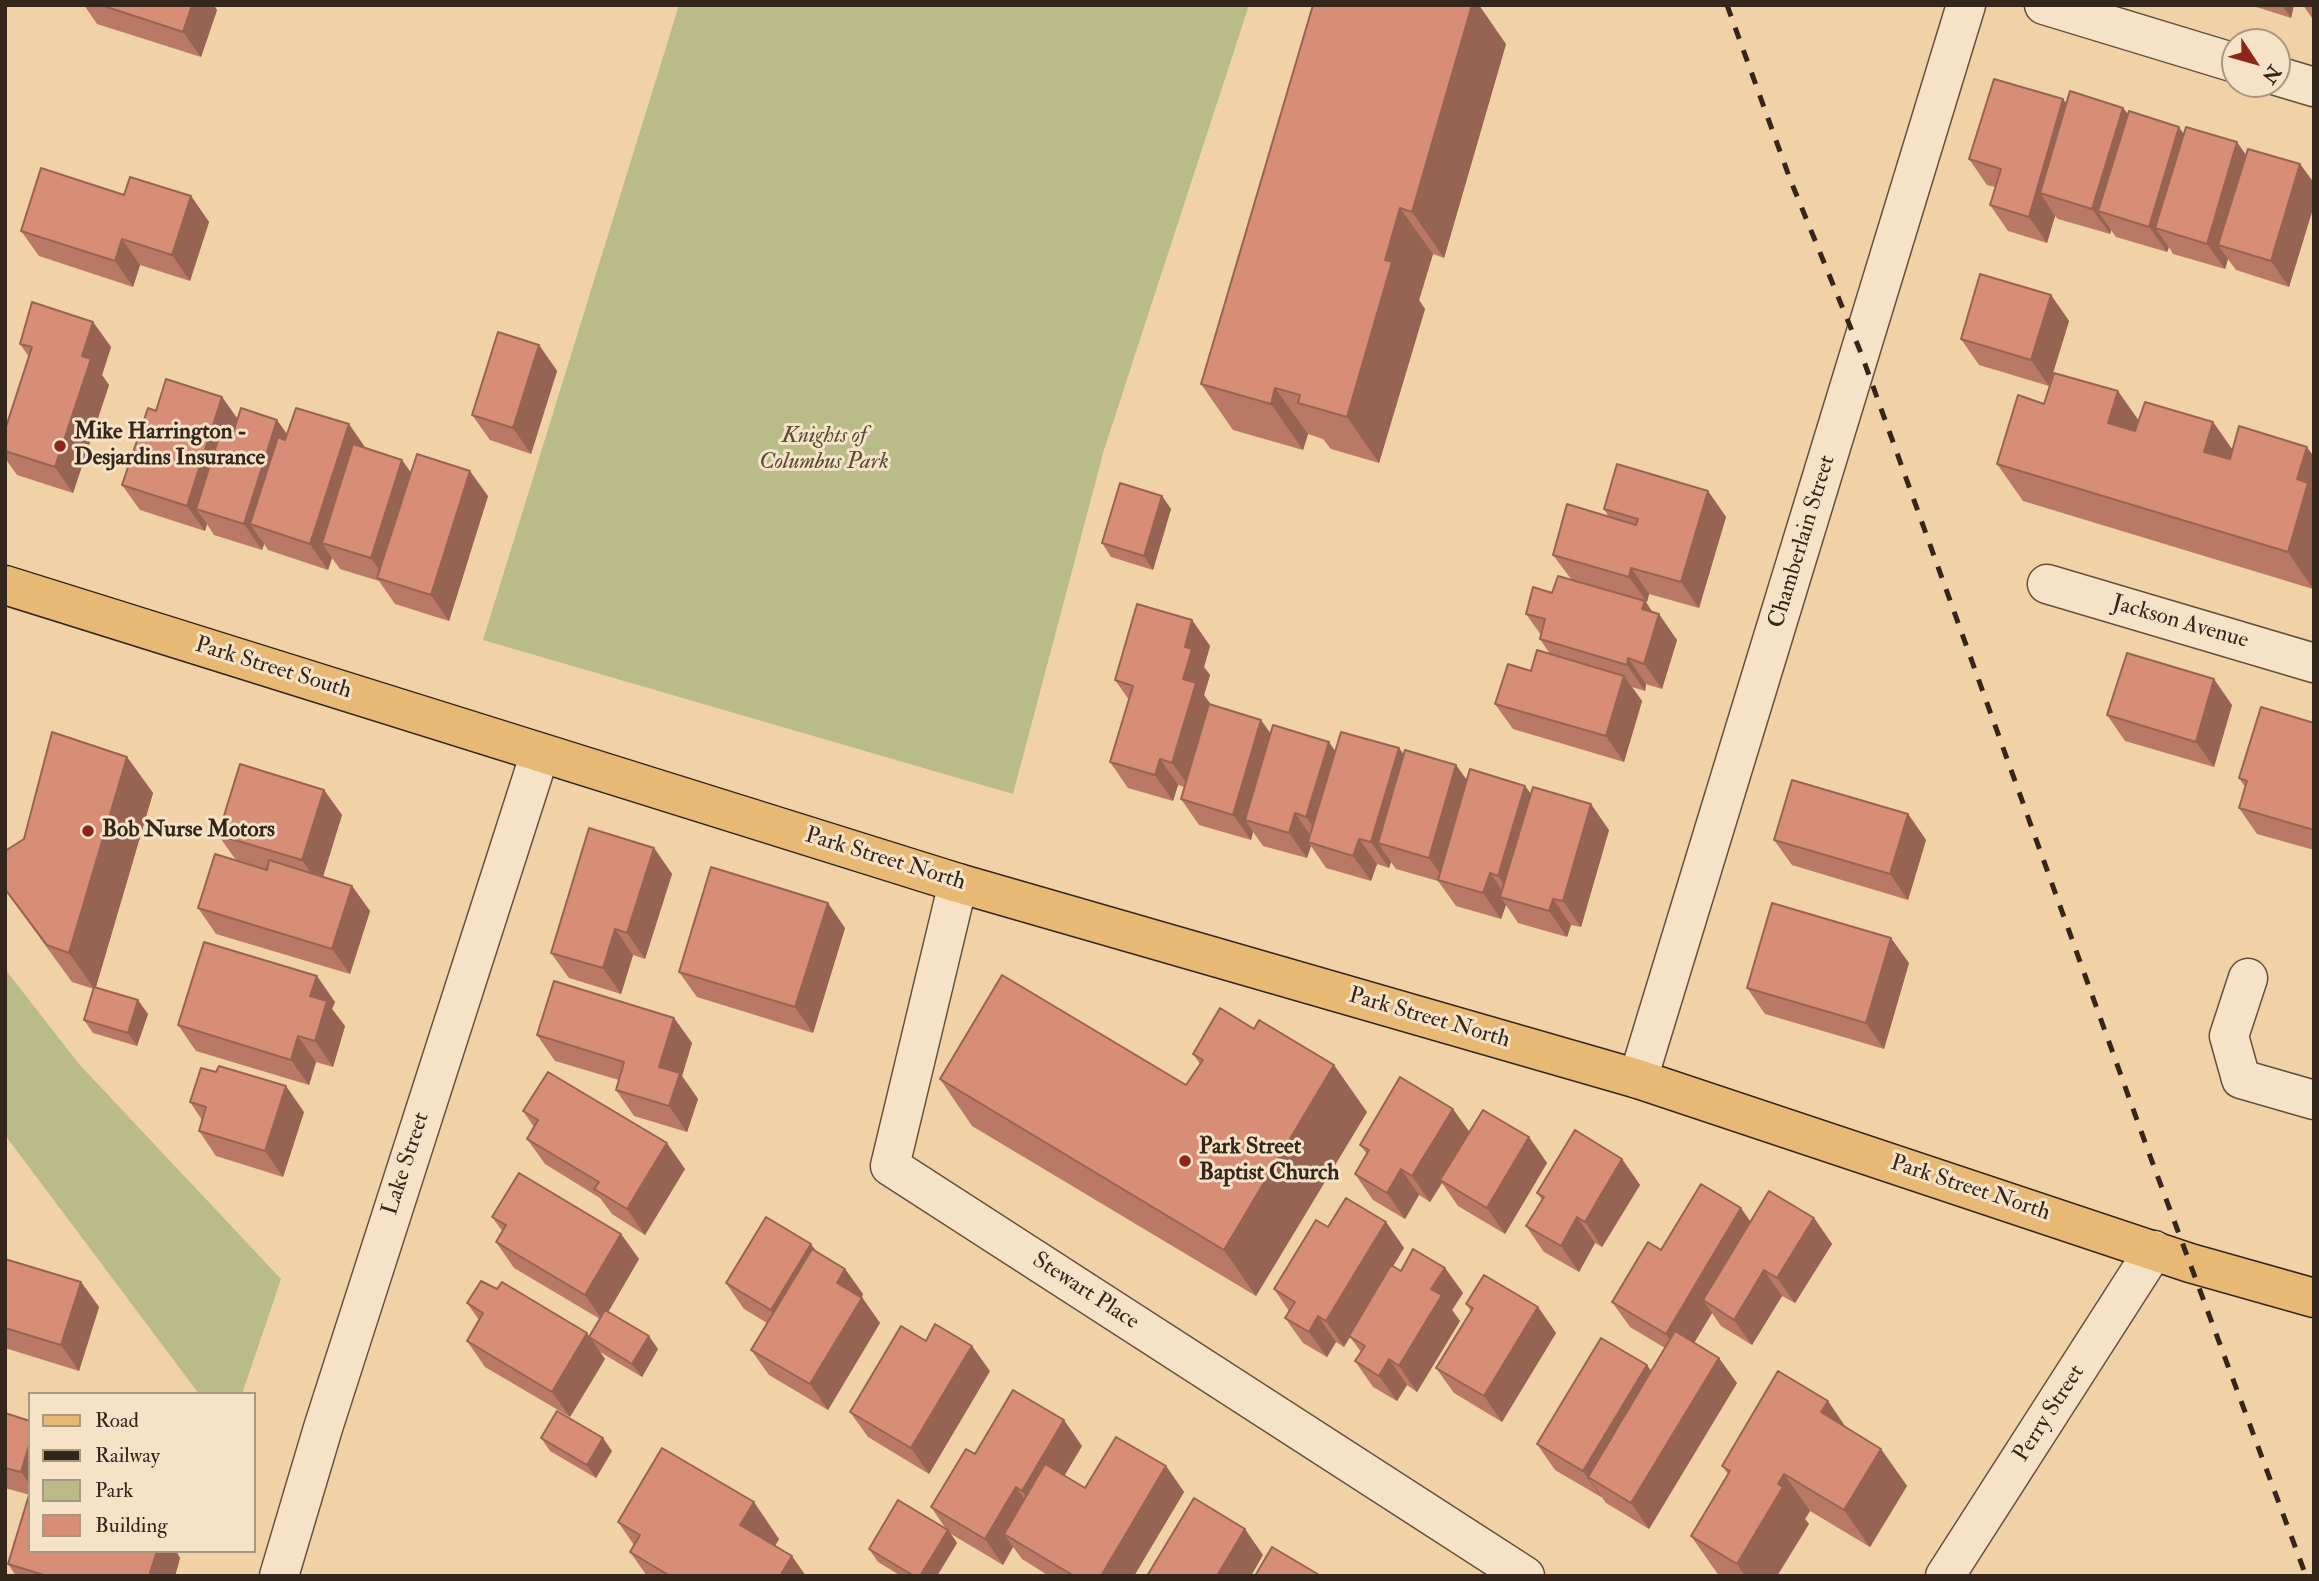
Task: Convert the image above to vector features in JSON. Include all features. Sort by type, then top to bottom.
[{"type":"main road","name":"Park Street South","points":[[5,585],[540,753]]},
{"type":"main road","name":"Park Street North","points":[[540,753],[958,883],[1638,1079],[2154,1251],[2314,1298]]},
{"type":"street","name":"Chamberlain Street","points":[[1638,1079],[1966,5]]},
{"type":"street","points":[[2044,5],[2221,59]]},
{"type":"street","points":[[2291,80],[2314,87]]},
{"type":"street","name":"Jackson Avenue","points":[[2047,584],[2314,663]]},
{"type":"street","name":"Lake Street","points":[[279,1576],[344,1362],[540,753]]},
{"type":"street","name":"Stewart Place","points":[[958,883],[890,1166],[1525,1576]]},
{"type":"street","points":[[2248,978],[2229,1036],[2241,1079],[2314,1100]]},
{"type":"street","name":"Perry Street","points":[[1945,1576],[2154,1251]]},
{"type":"green space","name":"Knights of Columbus Park","points":[[679,5],[1249,5],[1104,450],[1013,794],[483,640]]},
{"type":"green space","points":[[5,969],[79,1064],[281,1279],[243,1392],[198,1392],[5,1135]]},
{"type":"building","points":[[101,5],[192,5],[183,32]]},
{"type":"building","points":[[1313,5],[1472,5],[1412,212],[1400,208],[1385,260],[1392,262],[1347,417],[1298,403],[1300,395],[1275,388],[1271,404],[1201,384]]},
{"type":"building","points":[[1994,79],[2063,99],[2029,217],[1990,205],[2001,169],[1969,159]]},
{"type":"building","points":[[2070,91],[2123,108],[2092,209],[2040,193]]},
{"type":"building","points":[[2129,111],[2179,127],[2149,227],[2098,211]]},
{"type":"building","points":[[2186,127],[2237,142],[2207,244],[2155,228]]},
{"type":"building","points":[[2248,149],[2300,164],[2271,261],[2218,245]]},
{"type":"building","points":[[41,168],[124,195],[130,177],[191,196],[172,255],[122,239],[115,261],[21,231]]},
{"type":"building","points":[[1980,274],[2051,295],[2031,360],[1961,339]]},
{"type":"building","points":[[32,302],[93,322],[82,356],[91,359],[55,467],[5,451],[5,430],[32,347],[20,344]]},
{"type":"building","points":[[498,332],[539,345],[513,428],[472,415]]},
{"type":"building","points":[[2054,373],[2118,391],[2108,423],[2135,431],[2145,402],[2213,422],[2204,452],[2230,459],[2239,426],[2307,447],[2297,479],[2308,483],[2288,552],[1997,464],[2018,395],[2044,404]]},
{"type":"building","points":[[166,379],[222,397],[187,506],[122,485],[148,408],[156,411]]},
{"type":"building","points":[[241,408],[277,420],[244,524],[196,509],[219,437],[231,440]]},
{"type":"building","points":[[296,408],[349,424],[310,544],[250,524],[278,437],[285,440]]},
{"type":"building","points":[[353,444],[402,460],[371,558],[322,543]]},
{"type":"building","points":[[417,454],[470,471],[431,595],[377,578]]},
{"type":"building","points":[[1617,464],[1708,491],[1681,582],[1631,568],[1629,577],[1553,555],[1567,504],[1636,525],[1638,519],[1604,509]]},
{"type":"building","points":[[1120,483],[1162,496],[1144,556],[1102,543]]},
{"type":"building","points":[[1558,576],[1645,601],[1642,609],[1659,614],[1644,664],[1628,658],[1627,665],[1540,639],[1545,619],[1526,614],[1533,587],[1552,593]]},
{"type":"building","points":[[1137,604],[1192,620],[1185,647],[1192,649],[1183,679],[1196,683],[1172,763],[1160,759],[1155,775],[1110,762],[1133,686],[1115,680]]},
{"type":"building","points":[[1537,650],[1624,676],[1606,736],[1495,704],[1508,664],[1531,671]]},
{"type":"building","points":[[2127,653],[2214,679],[2196,742],[2107,715]]},
{"type":"building","points":[[1209,704],[1261,720],[1233,815],[1181,799]]},
{"type":"building","points":[[2261,707],[2314,723],[2314,830],[2239,808],[2247,781],[2239,778]]},
{"type":"building","points":[[1273,725],[1329,742],[1306,817],[1295,813],[1289,833],[1245,820]]},
{"type":"building","points":[[52,732],[127,757],[69,953],[47,945],[5,889],[5,851],[24,839]]},
{"type":"building","points":[[1341,732],[1399,748],[1371,842],[1359,839],[1353,856],[1308,842]]},
{"type":"building","points":[[1405,750],[1456,765],[1429,858],[1378,843]]},
{"type":"building","points":[[240,764],[324,790],[302,860],[218,835]]},
{"type":"building","points":[[1470,769],[1525,786],[1498,876],[1490,873],[1483,893],[1438,880]]},
{"type":"building","points":[[1792,780],[1908,814],[1890,874],[1774,840]]},
{"type":"building","points":[[1533,787],[1591,804],[1563,901],[1553,899],[1549,911],[1500,897]]},
{"type":"building","points":[[589,828],[654,848],[627,933],[615,929],[603,968],[551,953]]},
{"type":"building","points":[[215,854],[267,870],[269,860],[352,886],[332,949],[198,908]]},
{"type":"building","points":[[711,867],[828,903],[795,1007],[679,972]]},
{"type":"building","points":[[1772,903],[1891,938],[1866,1023],[1747,988]]},
{"type":"building","points":[[204,942],[317,976],[310,996],[327,1001],[315,1041],[298,1036],[291,1060],[178,1025]]},
{"type":"building","name":"Park Street Baptist Church","points":[[1002,975],[1186,1085],[1203,1060],[1193,1054],[1220,1008],[1254,1029],[1259,1020],[1334,1065],[1224,1250],[940,1079]]},
{"type":"building","points":[[554,981],[674,1018],[659,1067],[680,1073],[669,1106],[616,1090],[624,1062],[537,1035]]},
{"type":"building","points":[[94,987],[138,1000],[128,1033],[84,1020]]},
{"type":"building","points":[[219,1066],[286,1086],[265,1151],[199,1131],[206,1107],[190,1102],[201,1068],[216,1072]]},
{"type":"building","points":[[548,1072],[667,1143],[627,1209],[594,1189],[599,1182],[527,1139],[538,1120],[523,1111]]},
{"type":"building","points":[[1400,1077],[1453,1109],[1412,1176],[1401,1169],[1387,1193],[1355,1174],[1369,1150],[1360,1145]]},
{"type":"building","points":[[1483,1110],[1529,1137],[1487,1208],[1440,1180]]},
{"type":"building","points":[[1575,1130],[1622,1159],[1585,1222],[1577,1217],[1561,1246],[1526,1226],[1544,1197],[1537,1193]]},
{"type":"building","points":[[519,1173],[621,1234],[585,1295],[496,1242],[506,1225],[492,1217]]},
{"type":"building","points":[[1701,1184],[1741,1208],[1666,1334],[1612,1302],[1648,1242],[1661,1250]]},
{"type":"building","points":[[1769,1191],[1814,1218],[1777,1278],[1764,1270],[1734,1320],[1703,1300]]},
{"type":"building","points":[[1346,1198],[1386,1222],[1326,1321],[1318,1316],[1309,1332],[1285,1318],[1295,1302],[1274,1289],[1316,1220],[1328,1227]]},
{"type":"building","points":[[766,1217],[811,1244],[771,1310],[726,1283]]},
{"type":"building","points":[[812,1249],[845,1269],[837,1283],[862,1298],[810,1384],[751,1350]]},
{"type":"building","points":[[1413,1249],[1445,1268],[1431,1289],[1442,1295],[1399,1366],[1389,1359],[1379,1376],[1355,1361],[1365,1346],[1349,1336],[1391,1265],[1401,1271]]},
{"type":"building","points":[[5,1259],[81,1282],[61,1345],[5,1328]]},
{"type":"building","points":[[1484,1275],[1538,1307],[1484,1396],[1436,1368],[1473,1308],[1466,1304]]},
{"type":"building","points":[[481,1281],[497,1289],[502,1282],[587,1333],[552,1392],[467,1341],[483,1313],[467,1303]]},
{"type":"building","points":[[605,1310],[649,1336],[632,1364],[589,1337]]},
{"type":"building","points":[[935,1324],[972,1346],[911,1448],[850,1412],[901,1326],[926,1341]]},
{"type":"building","points":[[1675,1331],[1719,1358],[1631,1503],[1588,1477]]},
{"type":"building","points":[[1601,1338],[1647,1365],[1583,1471],[1537,1444]]},
{"type":"building","points":[[1778,1371],[1828,1401],[1821,1412],[1881,1449],[1844,1510],[1784,1474],[1778,1484],[1783,1487],[1737,1564],[1691,1536],[1730,1471],[1722,1466]]},
{"type":"building","points":[[1013,1390],[1064,1420],[1022,1491],[1016,1487],[985,1539],[931,1507],[966,1449],[975,1454]]},
{"type":"building","points":[[557,1411],[603,1438],[587,1465],[541,1438]]},
{"type":"building","points":[[5,1413],[28,1420],[28,1449],[21,1472],[5,1468]]},
{"type":"building","points":[[1116,1437],[1166,1466],[1101,1576],[1074,1576],[1004,1534],[1045,1464],[1085,1488]]},
{"type":"building","points":[[662,1448],[754,1502],[740,1525],[792,1556],[780,1576],[670,1576],[630,1552],[640,1535],[618,1522]]},
{"type":"building","points":[[28,1498],[28,1553],[156,1553],[149,1576],[47,1576],[8,1564]]},
{"type":"building","points":[[1194,1498],[1245,1529],[1217,1576],[1147,1576]]},
{"type":"building","points":[[898,1500],[948,1530],[920,1576],[914,1576],[869,1549]]},
{"type":"building","points":[[1272,1547],[1321,1576],[1255,1576]]},
{"type":"railway","points":[[1727,5],[1790,179],[1861,353],[2150,1156],[2306,1576]]},
{"type":"place","name":"Mike Harrington - Desjardins Insurance","points":[[60,446]]},
{"type":"place","name":"Bob Nurse Motors","points":[[88,831]]},
{"type":"place","name":"Park Street Baptist Church","points":[[1185,1161]]}]
